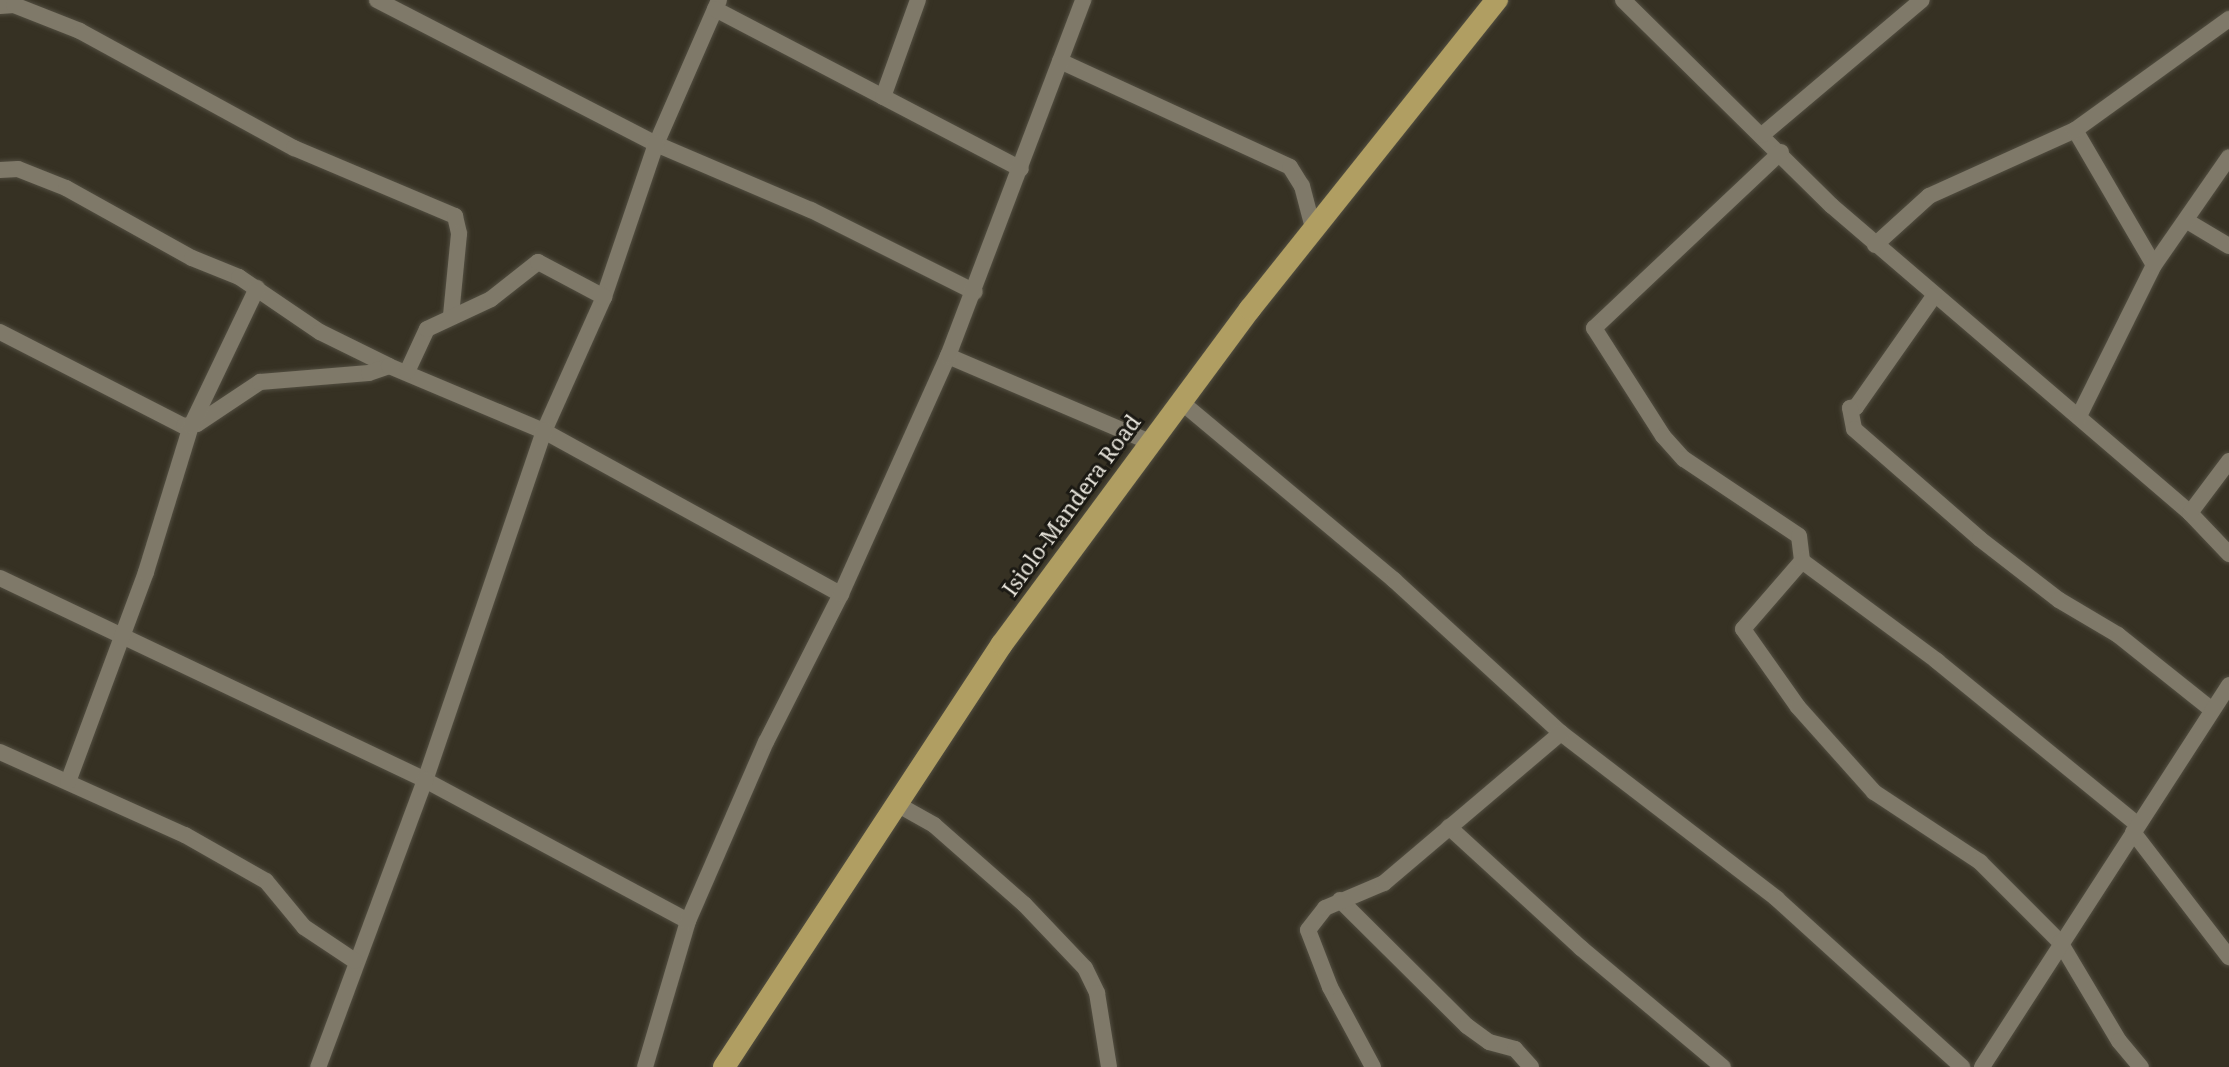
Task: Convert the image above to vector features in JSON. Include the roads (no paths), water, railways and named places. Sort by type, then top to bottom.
[{"type":"highway","name":"Isiolo-Mandera Road","points":[[724,1067],[895,803],[1150,442],[1313,228],[1497,0]]},
{"type":"street","points":[[377,0],[656,144],[811,210],[975,292]]},
{"type":"street","points":[[883,97],[918,0]]},
{"type":"street","points":[[645,1067],[688,921],[766,742],[841,594],[948,356],[975,292],[1083,0]]},
{"type":"street","points":[[1623,0],[1875,245],[2079,416],[2190,513],[2229,554]]},
{"type":"street","points":[[1762,135],[1922,0]]},
{"type":"street","points":[[0,6],[14,5],[80,31],[294,148],[455,216],[459,234],[451,316]]},
{"type":"street","points":[[318,1067],[425,780],[544,431],[604,297],[656,144],[717,5],[1021,169]]},
{"type":"street","points":[[1875,245],[1929,196],[2075,130],[2229,19]]},
{"type":"street","points":[[1060,61],[1290,167],[1302,186],[1313,228]]},
{"type":"street","points":[[2075,130],[2154,265]]},
{"type":"street","points":[[1781,152],[1594,328],[1663,436],[1702,475],[1799,536],[1802,561],[1937,661],[2135,828],[2229,957]]},
{"type":"street","points":[[2079,416],[2154,265],[2229,157]]},
{"type":"street","points":[[0,170],[18,169],[66,188],[257,288],[320,332],[389,366],[544,431],[841,594]]},
{"type":"street","points":[[2187,221],[2229,246]]},
{"type":"street","points":[[407,372],[427,329],[491,299],[538,262],[604,297]]},
{"type":"street","points":[[68,782],[123,636],[191,426],[257,288]]},
{"type":"street","points":[[1934,296],[1856,407],[1850,408],[1854,429],[1980,539],[2059,600],[2118,635],[2212,710]]},
{"type":"street","points":[[0,332],[173,421],[191,426],[260,382],[369,373],[389,366]]},
{"type":"street","points":[[948,356],[1150,442]]},
{"type":"street","points":[[1180,401],[1394,580],[1561,733],[1777,899],[1962,1067]]},
{"type":"street","points":[[2190,513],[2229,461]]},
{"type":"street","points":[[1802,561],[1745,622],[1746,635],[1798,707],[1865,783],[1980,862],[2060,942],[2119,1041],[2141,1067]]},
{"type":"street","points":[[0,578],[425,780],[688,921]]},
{"type":"street","points":[[1982,1067],[2229,685]]},
{"type":"street","points":[[1373,1067],[1308,939],[1317,916],[1340,900],[1384,883],[1561,733]]},
{"type":"street","points":[[0,752],[185,835],[266,881],[304,927],[355,961]]},
{"type":"street","points":[[895,803],[934,825],[1024,904],[1085,968],[1097,993],[1109,1067]]},
{"type":"street","points":[[1449,827],[1581,948],[1723,1067]]},
{"type":"street","points":[[1340,900],[1467,1026],[1489,1042],[1515,1049],[1531,1067]]}]
